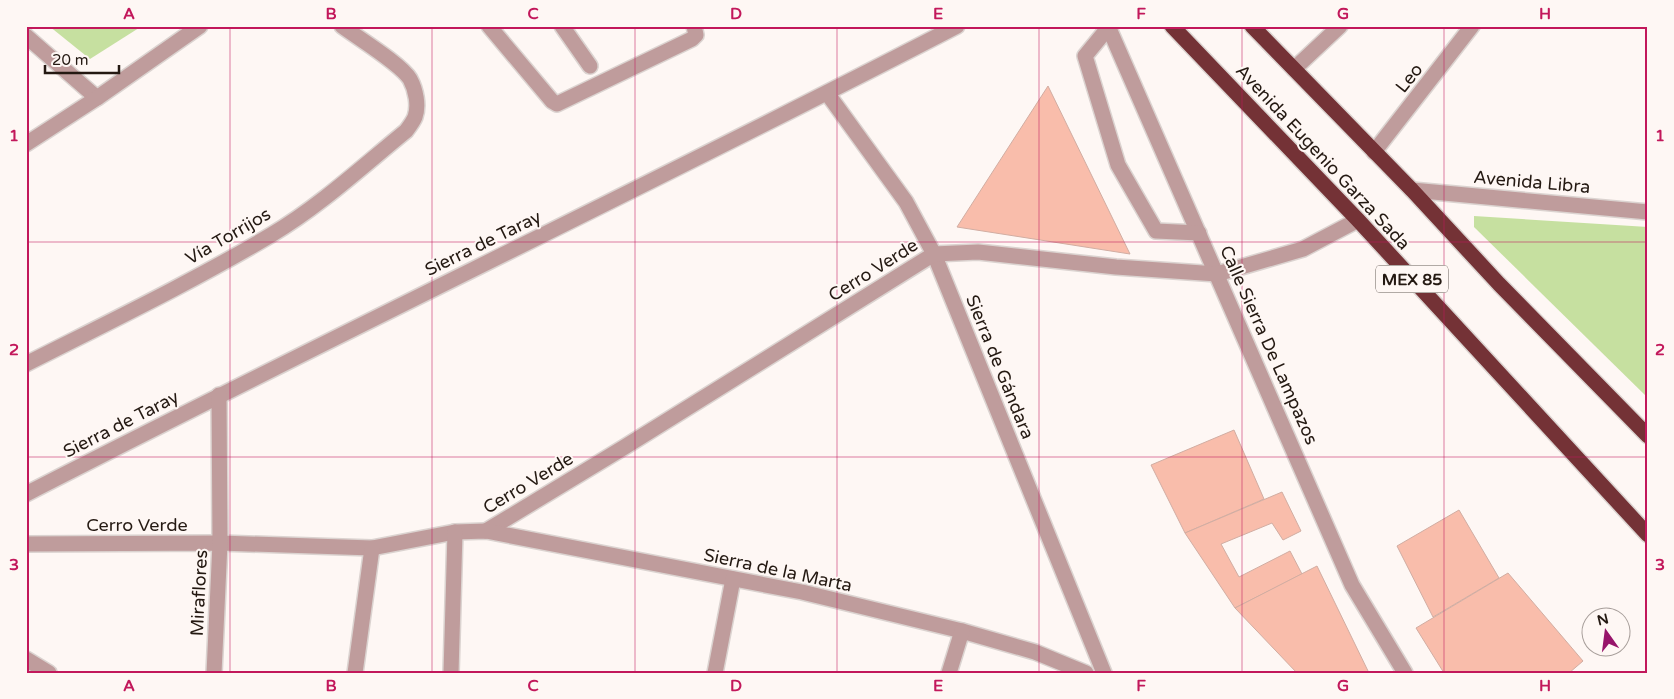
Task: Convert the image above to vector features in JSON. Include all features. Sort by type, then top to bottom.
[{"type":"highway","name":"Avenida Eugenio Garza Sada","points":[[1172,26],[1358,220],[1648,535]]},
{"type":"highway","name":"MEX 85","points":[[1252,26],[1412,190],[1499,284],[1648,436]]},
{"type":"street","points":[[26,144],[97,98],[200,26]]},
{"type":"street","name":"Vía Torrijos","points":[[26,364],[168,292],[272,234],[323,199],[406,130],[415,118],[417,104],[410,78],[396,65],[342,26]]},
{"type":"street","points":[[489,26],[552,101],[557,104],[692,39],[696,36],[694,26]]},
{"type":"street","points":[[562,26],[590,66]]},
{"type":"street","name":"Sierra de Taray","points":[[26,494],[219,395],[827,93],[957,26]]},
{"type":"street","points":[[1294,69],[1340,26]]},
{"type":"street","name":"Leo","points":[[1374,152],[1472,26]]},
{"type":"street","points":[[1108,27],[1084,56],[1118,166],[1156,231],[1199,232]]},
{"type":"street","name":"Calle Sierra De Lampazos","points":[[1108,27],[1218,274],[1352,584],[1405,673]]},
{"type":"street","points":[[26,36],[97,98]]},
{"type":"street","name":"Sierra de Gándara","points":[[827,93],[906,202],[934,254],[1104,673]]},
{"type":"street","name":"Avenida Libra","points":[[1412,190],[1648,212]]},
{"type":"street","name":"Cerro Verde","points":[[486,531],[934,254],[978,252],[1116,267],[1218,274],[1303,249],[1358,220]]},
{"type":"street","name":"Miraflores","points":[[214,673],[220,543],[219,395]]},
{"type":"street","name":"Sierra de la Marta","points":[[455,532],[486,531],[802,592],[962,631],[1036,652],[1086,673]]},
{"type":"street","points":[[451,673],[455,532]]},
{"type":"street","name":"Cerro Verde","points":[[26,544],[220,543],[372,548],[455,532]]},
{"type":"street","points":[[355,673],[372,548]]},
{"type":"street","points":[[715,673],[733,579]]},
{"type":"street","points":[[949,673],[962,631]]},
{"type":"street","points":[[26,659],[48,673]]},
{"type":"green space","points":[[49,26],[142,26],[90,59]]},
{"type":"green space","points":[[1474,216],[1648,227],[1648,398],[1474,227]]},
{"type":"building","points":[[1048,86],[1130,254],[957,227]]},
{"type":"building","points":[[1234,430],[1264,499],[1185,533],[1151,465]]},
{"type":"building","points":[[1282,492],[1301,531],[1283,540],[1272,523],[1221,544],[1239,577],[1290,551],[1302,574],[1235,608],[1185,533]]},
{"type":"building","points":[[1459,510],[1499,578],[1433,617],[1397,546]]},
{"type":"building","points":[[1317,566],[1369,673],[1297,673],[1235,608]]},
{"type":"building","points":[[1508,573],[1583,661],[1569,673],[1444,673],[1416,628]]}]
